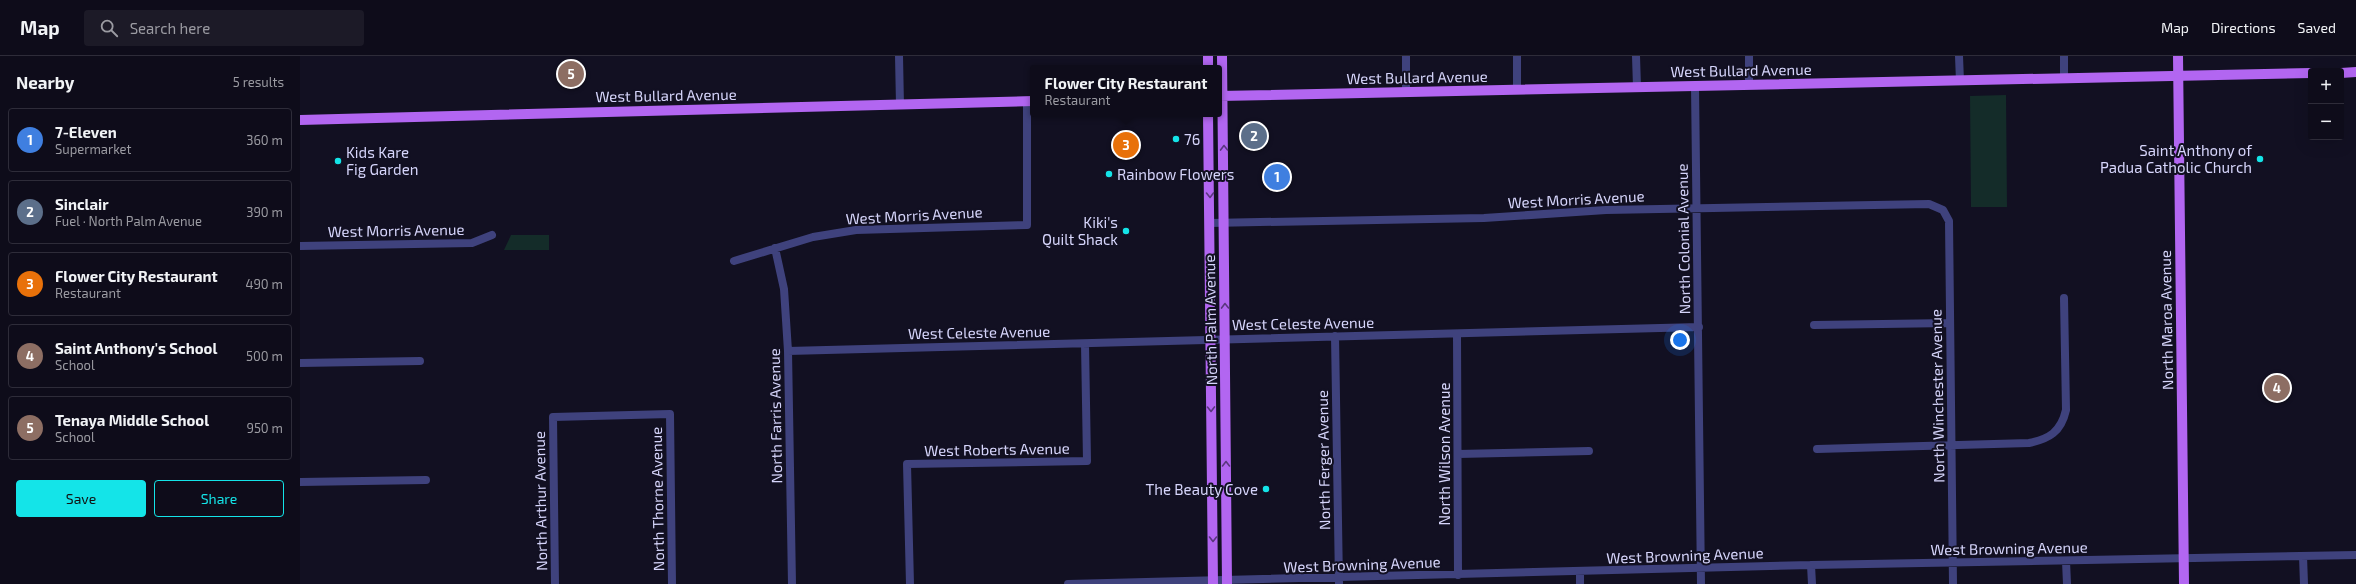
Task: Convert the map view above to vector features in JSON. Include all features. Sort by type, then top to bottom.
[{"type":"main road","name":"North Maroa Avenue","points":[[2178,56],[2184,584]]},
{"type":"main road","points":[[2344,73],[2356,72]]},
{"type":"main road","name":"West Bullard Avenue","points":[[1222,96],[2308,73]]},
{"type":"main road","name":"West Bullard Avenue","points":[[300,120],[1030,101]]},
{"type":"main road","name":"North Palm Avenue","points":[[1208,117],[1213,582]]},
{"type":"main road","name":"North Palm Avenue","points":[[1222,117],[1224,222],[1227,582]]},
{"type":"street","points":[[899,56],[900,105]]},
{"type":"street","points":[[1406,56],[1406,93]]},
{"type":"street","points":[[1517,56],[1517,90]]},
{"type":"street","points":[[1636,56],[1637,87]]},
{"type":"street","points":[[1748,56],[1749,84]]},
{"type":"street","points":[[1959,56],[1960,80]]},
{"type":"street","points":[[2064,56],[2064,78]]},
{"type":"street","name":"North Colonial Avenue","points":[[1695,86],[1701,584]]},
{"type":"street","name":"West Morris Avenue","points":[[734,261],[813,237],[856,230],[1027,225],[1030,101]]},
{"type":"street","name":"West Morris Avenue","points":[[1210,223],[1484,218],[1606,210],[1696,208],[1930,204],[1943,210]]},
{"type":"street","name":"North Winchester Avenue","points":[[1943,210],[1949,220],[1953,584]]},
{"type":"street","name":"West Morris Avenue","points":[[300,246],[472,243],[492,235]]},
{"type":"street","name":"North Farris Avenue","points":[[775,248],[784,289],[788,351],[792,584]]},
{"type":"street","points":[[1817,448],[2029,443],[2045,440],[2058,430],[2063,421],[2066,410],[2064,298]]},
{"type":"street","points":[[1814,325],[1950,323]]},
{"type":"street","name":"West Celeste Avenue","points":[[788,351],[1699,327]]},
{"type":"street","name":"North Wilson Avenue","points":[[1457,334],[1458,575]]},
{"type":"street","name":"North Ferger Avenue","points":[[1335,336],[1339,581]]},
{"type":"street","name":"West Roberts Avenue","points":[[910,584],[907,464],[1087,461],[1085,344]]},
{"type":"street","points":[[300,363],[420,361]]},
{"type":"street","name":"North Thorne Avenue","points":[[552,417],[670,414],[672,584]]},
{"type":"street","name":"North Arthur Avenue","points":[[552,417],[555,584]]},
{"type":"street","points":[[1458,454],[1589,451]]},
{"type":"street","points":[[300,482],[426,480]]},
{"type":"street","name":"West Browning Avenue","points":[[1068,584],[1339,581],[1458,575],[1952,562],[2356,555]]},
{"type":"street","points":[[2303,556],[2304,584]]},
{"type":"street","points":[[2066,561],[2067,584]]},
{"type":"street","points":[[1811,566],[1812,584]]},
{"type":"street","points":[[1580,572],[1580,584]]},
{"type":"green space","points":[[2006,95],[2007,207],[1971,207],[1970,96]]},
{"type":"green space","points":[[511,235],[549,235],[549,250],[504,250]]},
{"type":"place","name":"Tenaya Middle School","points":[[571,74]]},
{"type":"place","name":"Sinclair","points":[[1254,136]]},
{"type":"place","name":"76","points":[[1176,139]]},
{"type":"place","name":"Flower City Restaurant","points":[[1126,145]]},
{"type":"place","name":"Saint Anthony of Padua Catholic Church","points":[[2260,159]]},
{"type":"place","name":"Kids Kare Fig Garden","points":[[338,161]]},
{"type":"place","name":"Rainbow Flowers","points":[[1109,174]]},
{"type":"place","name":"7-Eleven","points":[[1277,177]]},
{"type":"place","name":"Kiki's Quilt Shack","points":[[1126,231]]},
{"type":"place","name":"Saint Anthony's School","points":[[2277,388]]},
{"type":"place","name":"The Beauty Cove","points":[[1266,489]]}]
